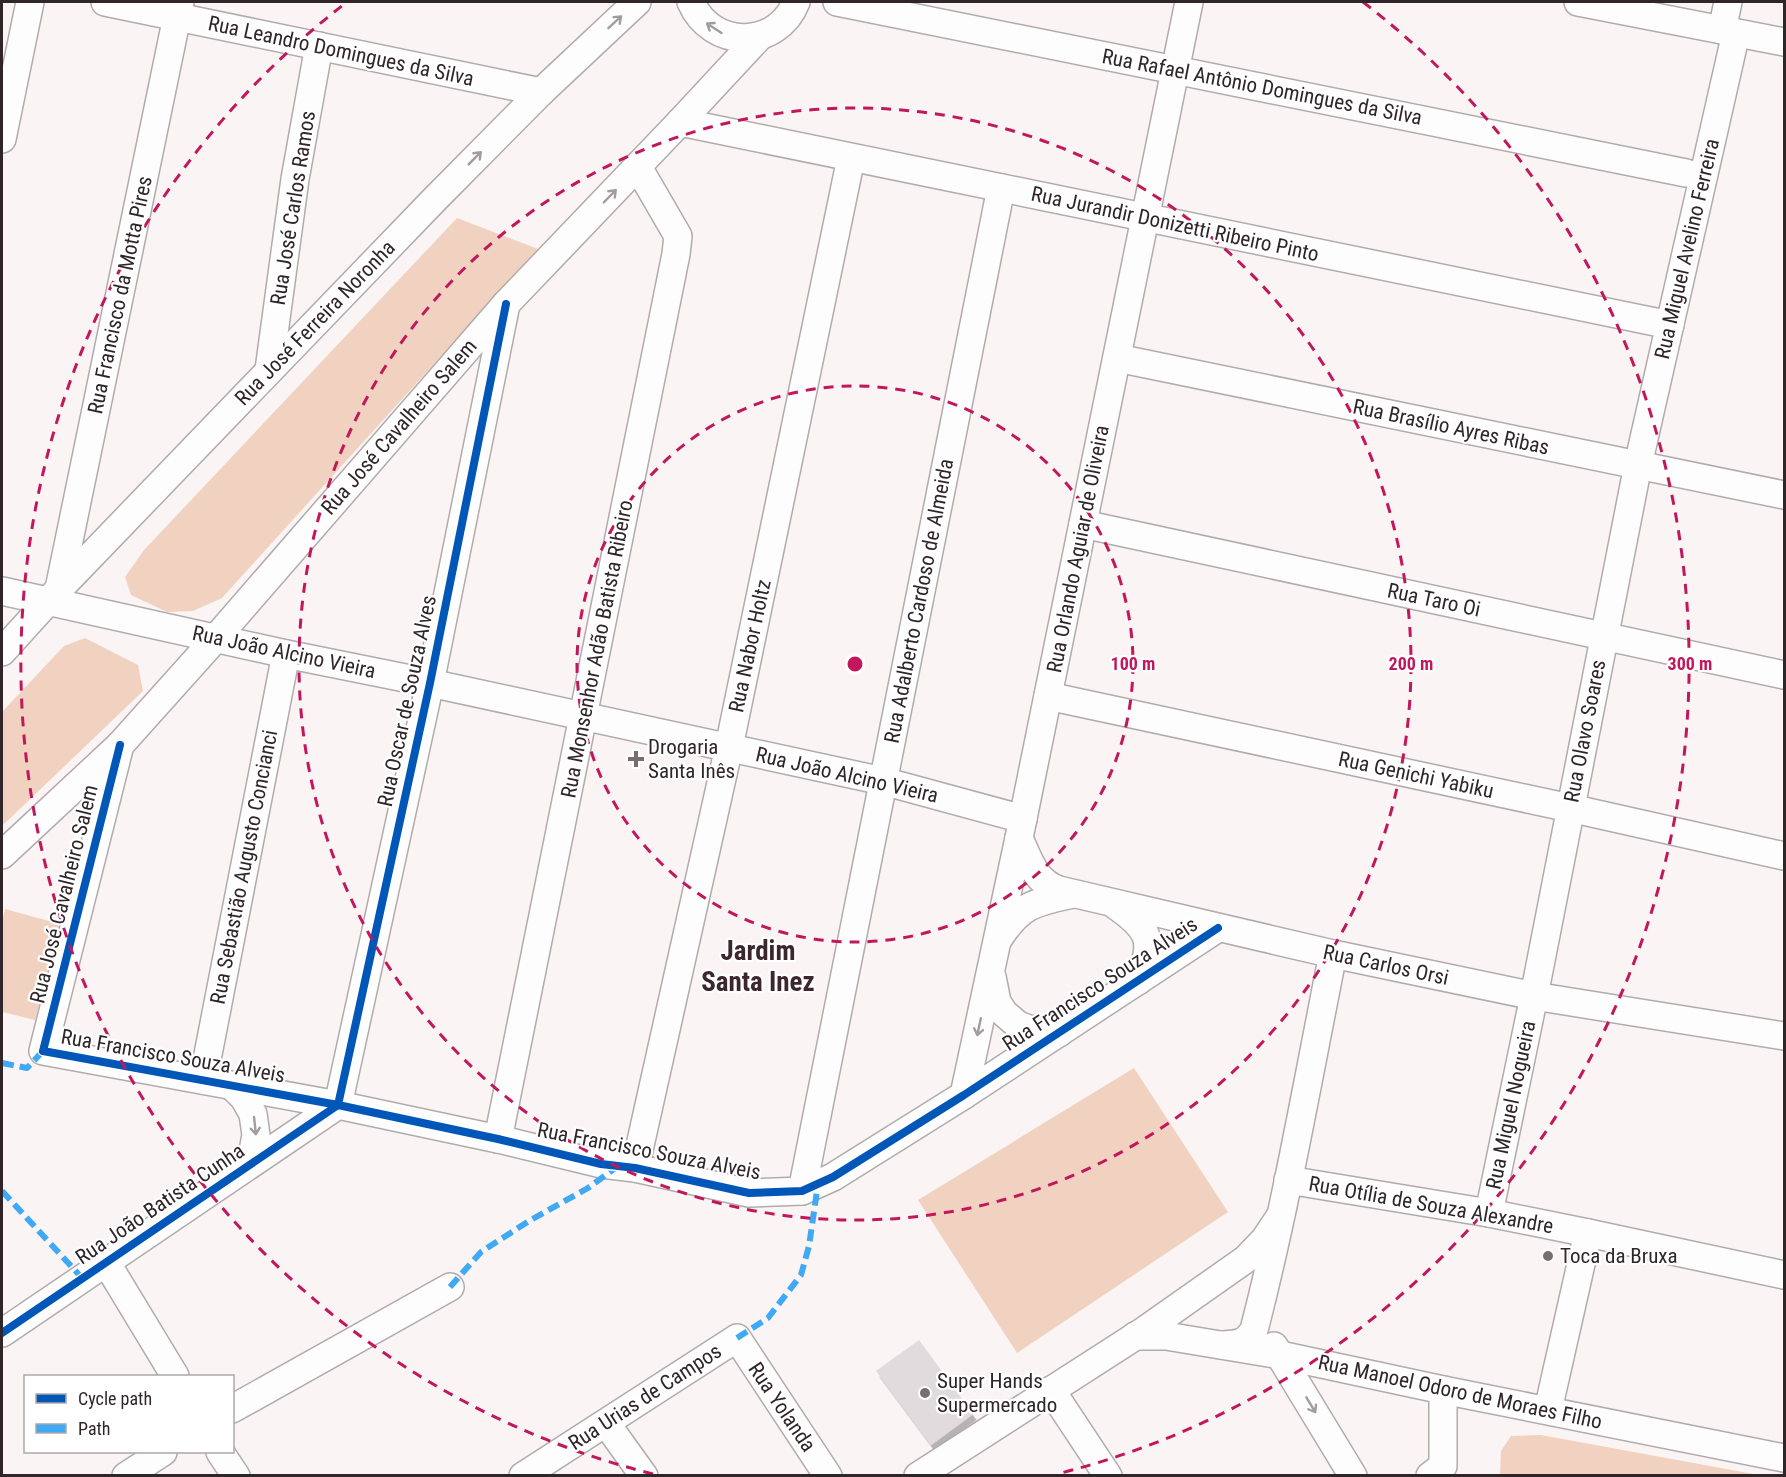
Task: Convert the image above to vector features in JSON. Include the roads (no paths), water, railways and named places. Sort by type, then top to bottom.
[{"type":"street","points":[[2,139],[30,2]]},
{"type":"street","name":"Rua Leandro Domingues da Silva","points":[[105,2],[178,9],[319,46],[541,92]]},
{"type":"street","name":"Rua José Ferreira Noronha","points":[[2,652],[269,370],[434,200],[541,92],[637,2]]},
{"type":"street","points":[[691,2],[700,17],[716,31],[737,37],[760,36]]},
{"type":"street","name":"Rua José Cavalheiro Salem","points":[[2,855],[120,745],[506,304],[760,36],[780,25],[796,2]]},
{"type":"street","name":"Rua Rafael Antônio Domingues da Silva","points":[[837,2],[1686,173]]},
{"type":"street","name":"Rua Orlando Aguiar de Oliveira","points":[[964,1095],[1021,828],[1189,2]]},
{"type":"street","points":[[1578,2],[1785,42]]},
{"type":"street","name":"Rua Miguel Avelino Ferreira","points":[[1638,465],[1670,325],[1729,31],[1728,2]]},
{"type":"street","name":"Rua Francisco da Motta Pires","points":[[54,595],[178,9]]},
{"type":"street","name":"Rua José Carlos Ramos","points":[[269,370],[295,179],[319,46]]},
{"type":"street","name":"Rua Jurandir Donizetti Ribeiro Pinto","points":[[680,122],[1670,325]]},
{"type":"street","name":"Rua Nabor Holtz","points":[[636,1168],[729,747],[851,158]]},
{"type":"street","name":"Rua Monsenhor Adão Batista Ribeiro","points":[[498,1139],[676,254],[678,236],[638,167]]},
{"type":"street","name":"Rua Adalberto Cardoso de Almeida","points":[[802,1191],[1001,188]]},
{"type":"street","name":"Rua Oscar de Souza Alves","points":[[338,1105],[430,682],[506,304]]},
{"type":"street","name":"Rua Brasílio Ayres Ribas","points":[[1117,358],[1785,495]]},
{"type":"street","name":"Rua Olavo Soares","points":[[1534,996],[1638,465]]},
{"type":"street","name":"Rua Taro Oi","points":[[1083,525],[1785,675]]},
{"type":"street","name":"Rua João Alcino Vieira","points":[[2,591],[54,595],[286,654],[430,682],[883,780],[1021,828]]},
{"type":"street","name":"Rua Sebastião Augusto Concianci","points":[[203,1080],[286,654]]},
{"type":"street","name":"Rua Genichi Yabiku","points":[[1048,696],[1785,855]]},
{"type":"street","name":"Rua José Cavalheiro Salem","points":[[43,1051],[120,745]]},
{"type":"street","name":"Rua Carlos Orsi","points":[[1021,828],[1030,862],[1040,880],[1048,886],[1074,894],[1333,954],[1534,996],[1785,1036]]},
{"type":"street","points":[[997,941],[1008,924],[1035,903],[1074,894]]},
{"type":"street","points":[[1112,903],[1127,913],[1141,927],[1148,939],[1149,951],[1138,981]]},
{"type":"street","name":"Rua Francisco Souza Alveis","points":[[43,1051],[338,1105],[498,1139],[601,1164],[636,1168],[749,1193],[802,1191],[833,1177],[964,1095],[1218,928]]},
{"type":"street","points":[[1222,1345],[1239,1343],[1249,1338],[1254,1330],[1288,1179],[1333,954]]},
{"type":"street","points":[[991,970],[997,1002],[1004,1013],[1018,1025],[1040,1034],[1059,1033]]},
{"type":"street","name":"Rua Miguel Nogueira","points":[[1489,1213],[1534,996]]},
{"type":"street","points":[[231,1085],[244,1098],[253,1114],[256,1135],[252,1157],[241,1171]]},
{"type":"street","name":"Rua João Batista Cunha","points":[[2,1333],[338,1105]]},
{"type":"street","name":"Rua Otília de Souza Alexandre","points":[[1288,1179],[1489,1213],[1785,1275]]},
{"type":"street","points":[[918,1476],[1051,1390],[1157,1329],[1216,1280],[1246,1259],[1265,1239],[1279,1218]]},
{"type":"street","points":[[1548,1410],[1588,1233]]},
{"type":"street","points":[[106,1262],[174,1375]]},
{"type":"street","points":[[1216,1280],[1244,1279],[1259,1286],[1264,1292]]},
{"type":"street","points":[[234,1408],[450,1287]]},
{"type":"street","points":[[1257,1318],[1353,1476]]},
{"type":"street","name":"Rua Manoel Odoro de Moraes Filho","points":[[1157,1329],[1222,1345],[1785,1458]]},
{"type":"street","name":"Rua Urias de Campos","points":[[523,1476],[737,1338]]},
{"type":"street","name":"Rua Yolanda","points":[[737,1338],[828,1476]]},
{"type":"street","points":[[1051,1390],[1108,1476]]},
{"type":"street","points":[[1441,1472],[1443,1390]]},
{"type":"street","points":[[606,1423],[644,1476]]},
{"type":"street","points":[[126,1476],[161,1453]]},
{"type":"street","points":[[221,1453],[236,1476]]},
{"type":"place","name":"Drogaria Santa Inês","points":[[636,759]]},
{"type":"place","name":"Toca da Bruxa","points":[[1548,1256]]},
{"type":"place","name":"Super Hands Supermercado","points":[[925,1393]]},
{"type":"district","name":"Jardim Santa Inez","points":[[758,966]]}]
